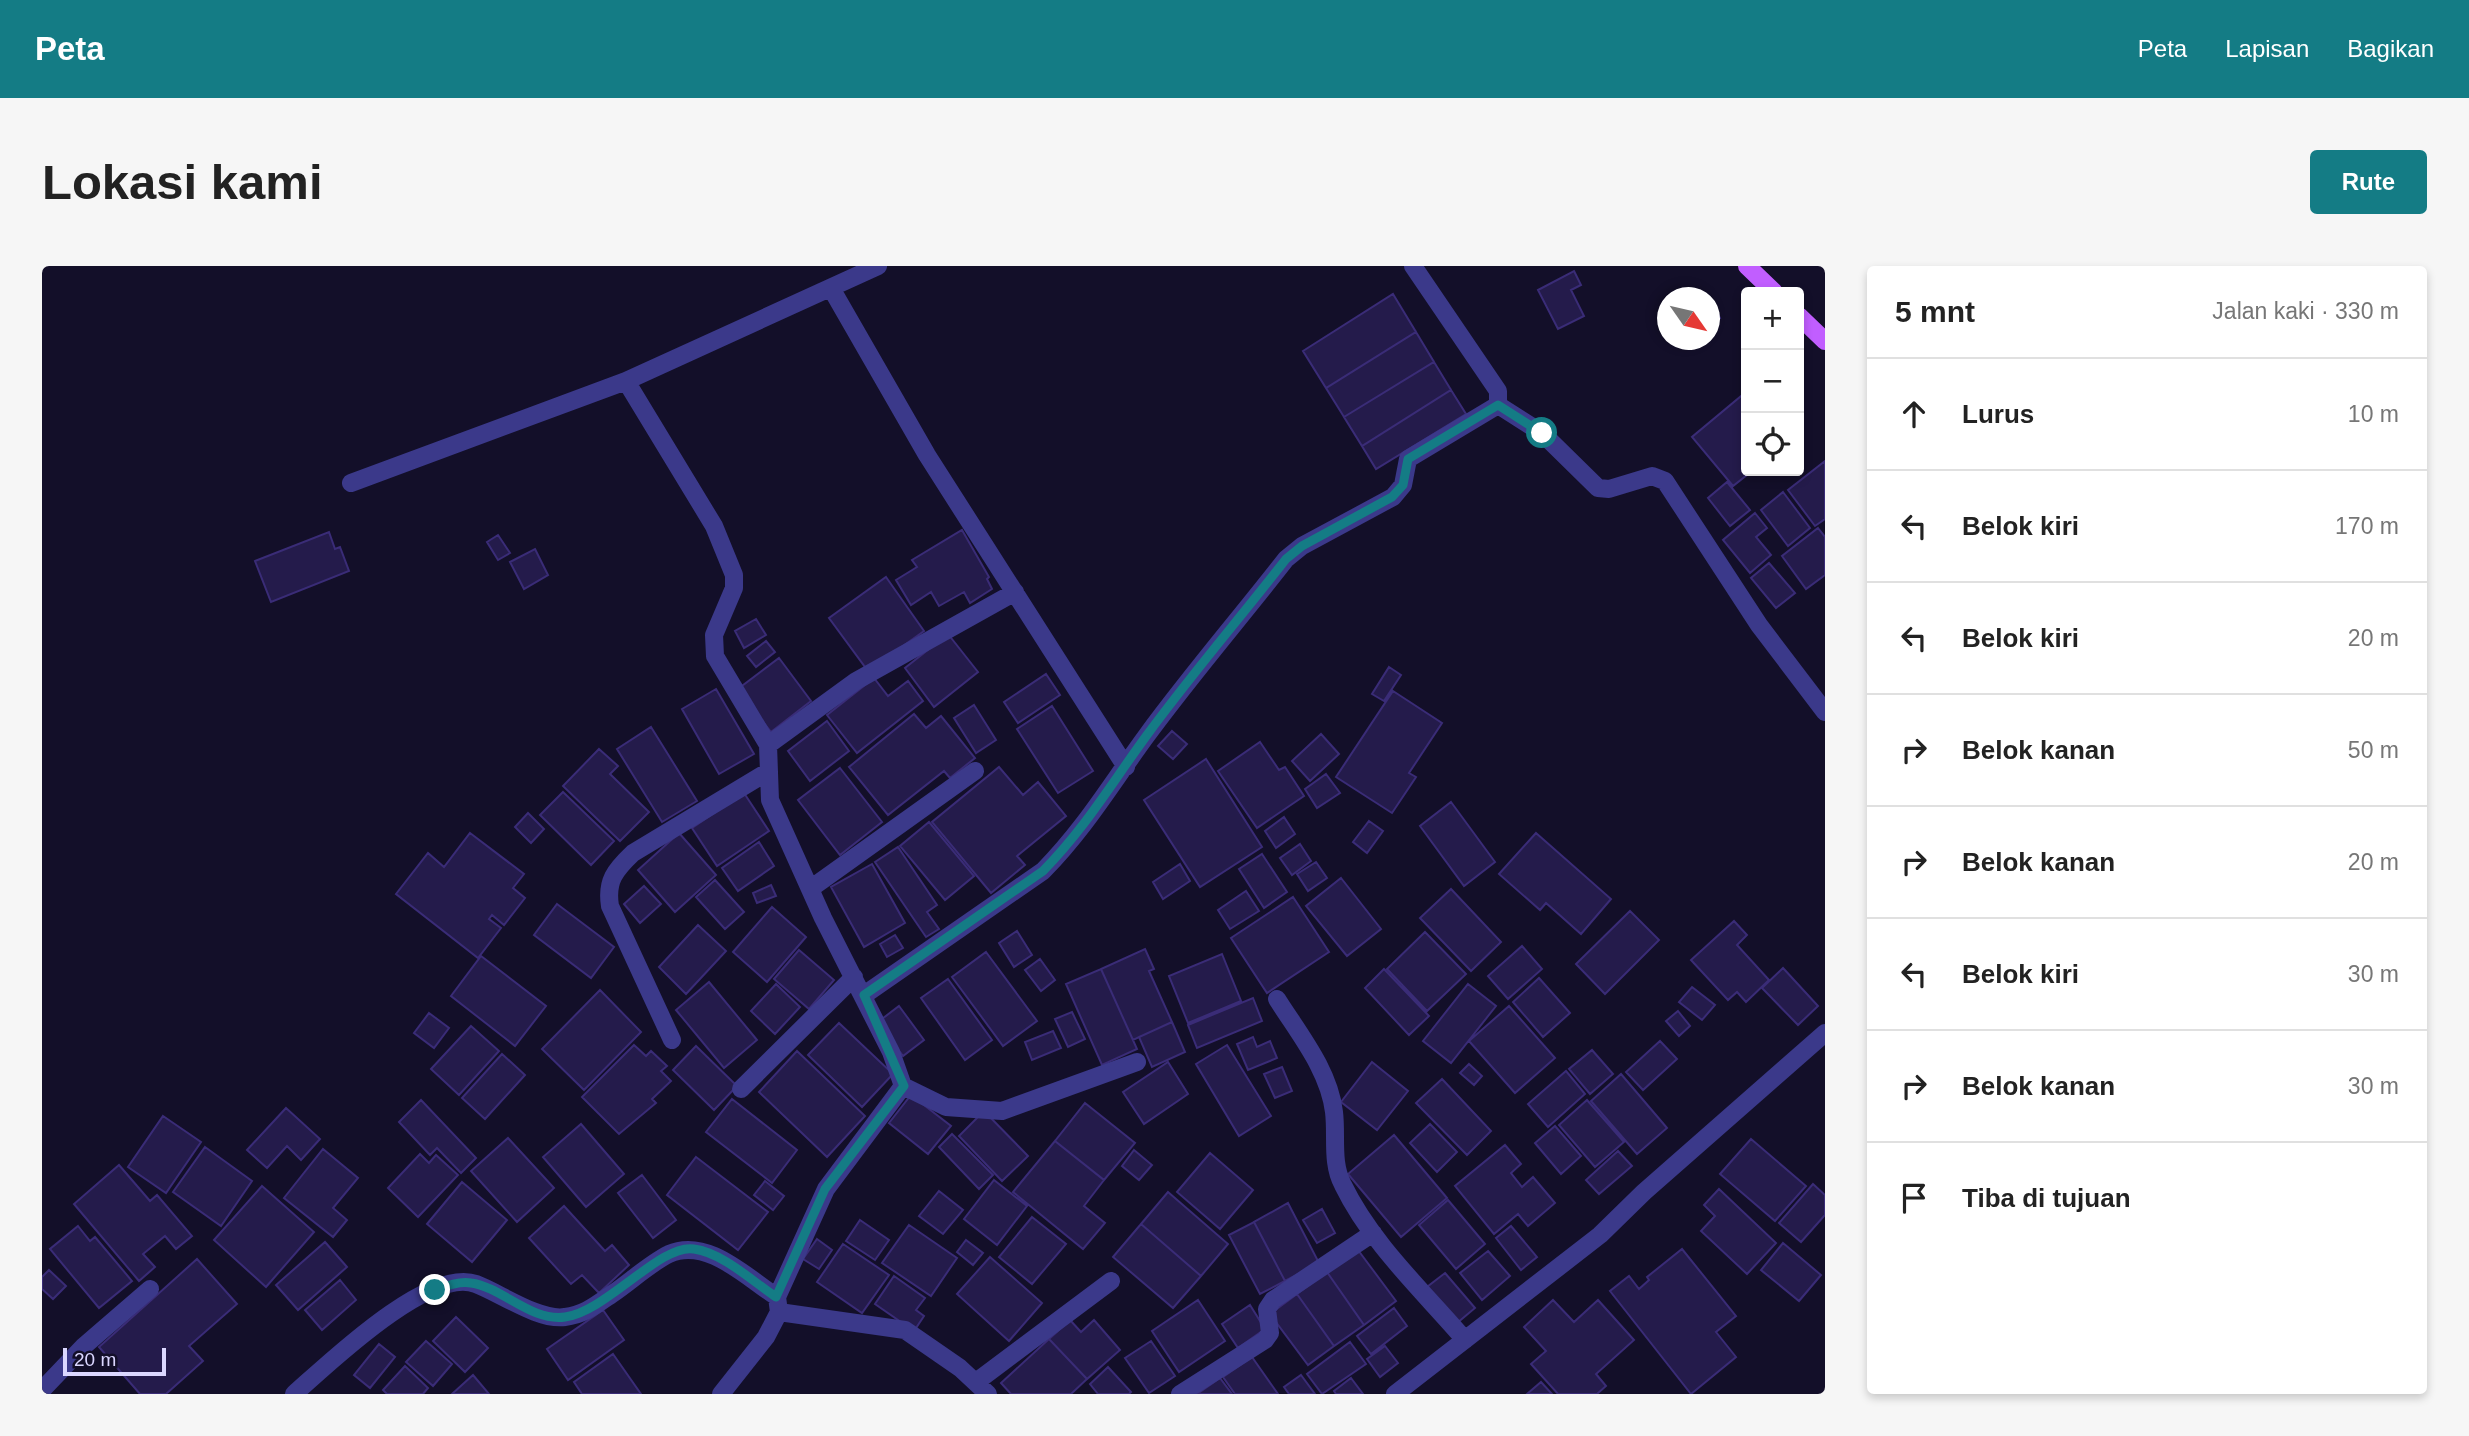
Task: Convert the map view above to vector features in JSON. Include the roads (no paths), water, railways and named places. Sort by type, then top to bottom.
[{"type":"main road","points":[[1747,266],[1769,287]]},
{"type":"main road","points":[[1804,321],[1825,341]]},
{"type":"street","points":[[351,483],[626,381],[878,266]]},
{"type":"street","points":[[1413,266],[1498,391],[1498,405]]},
{"type":"street","points":[[831,288],[927,455],[1126,767]]},
{"type":"street","points":[[626,381],[714,526],[725,550],[734,588],[714,635],[715,656],[768,745],[770,800],[810,889],[864,995],[904,1086],[946,1107],[1002,1111],[1136,1062]]},
{"type":"street","points":[[1498,405],[1542,433],[1598,488],[1609,489],[1652,476],[1665,481],[1759,625],[1825,712]]},
{"type":"street","points":[[864,995],[1043,871],[1088,822],[1146,736],[1286,559],[1302,546],[1392,497],[1403,485],[1408,459],[1498,405]]},
{"type":"street","points":[[768,745],[856,681],[1015,592]]},
{"type":"street","points":[[672,1040],[610,906],[607,889],[615,870],[633,853],[769,771]]},
{"type":"street","points":[[810,889],[975,772]]},
{"type":"street","points":[[741,1089],[854,977]]},
{"type":"street","points":[[1277,999],[1324,1075],[1334,1110],[1337,1168],[1342,1185],[1373,1233],[1465,1340]]},
{"type":"street","points":[[1395,1394],[1600,1235],[1644,1192],[1825,1034]]},
{"type":"street","points":[[721,1394],[766,1337],[825,1189],[904,1086]]},
{"type":"street","points":[[1180,1394],[1265,1340],[1270,1333],[1267,1309],[1273,1300],[1373,1233]]},
{"type":"street","points":[[293,1394],[386,1314],[455,1283],[472,1283],[529,1309],[562,1318],[586,1313],[668,1255],[692,1248],[713,1255],[778,1305],[905,1330],[982,1388],[1111,1281]]},
{"type":"street","points":[[42,1390],[85,1346],[150,1289]]}]
